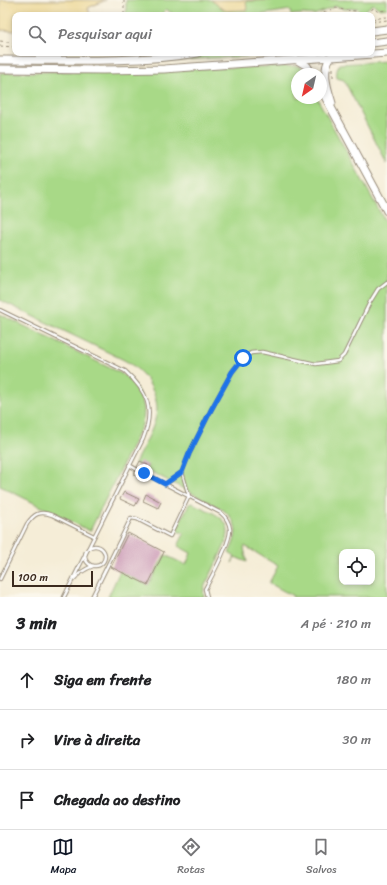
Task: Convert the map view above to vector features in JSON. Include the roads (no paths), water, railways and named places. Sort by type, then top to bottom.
[{"type":"main road","points":[[375,31],[387,29]]},
{"type":"main road","points":[[375,43],[387,41]]},
{"type":"main road","points":[[375,53],[387,53]]},
{"type":"main road","points":[[0,60],[105,59],[166,56]]},
{"type":"main road","points":[[0,69],[164,69],[296,60],[325,56]]},
{"type":"main road","points":[[331,56],[326,66],[325,76],[335,115]]},
{"type":"main road","points":[[296,60],[308,68]]},
{"type":"main road","points":[[327,100],[387,211]]},
{"type":"lane","points":[[165,484],[182,472],[189,454],[211,410],[232,372],[243,358],[251,353],[262,352],[316,364],[338,361],[344,356],[370,302],[378,289],[387,282]]},
{"type":"lane","points":[[0,310],[125,372],[135,380],[146,397],[148,418],[145,434],[64,597]]},
{"type":"lane","points":[[129,465],[136,469]]},
{"type":"lane","points":[[92,597],[131,518],[137,519],[170,536],[189,496],[182,472]]},
{"type":"lane","points":[[144,473],[221,513],[227,518],[230,530],[229,536],[206,589],[208,597]]},
{"type":"lane","points":[[0,579],[27,524],[37,514],[52,514],[94,536]]},
{"type":"lane","points":[[72,581],[88,568],[97,566],[105,559],[104,552],[98,547],[94,546],[90,547],[85,553],[87,563],[93,566]]}]
